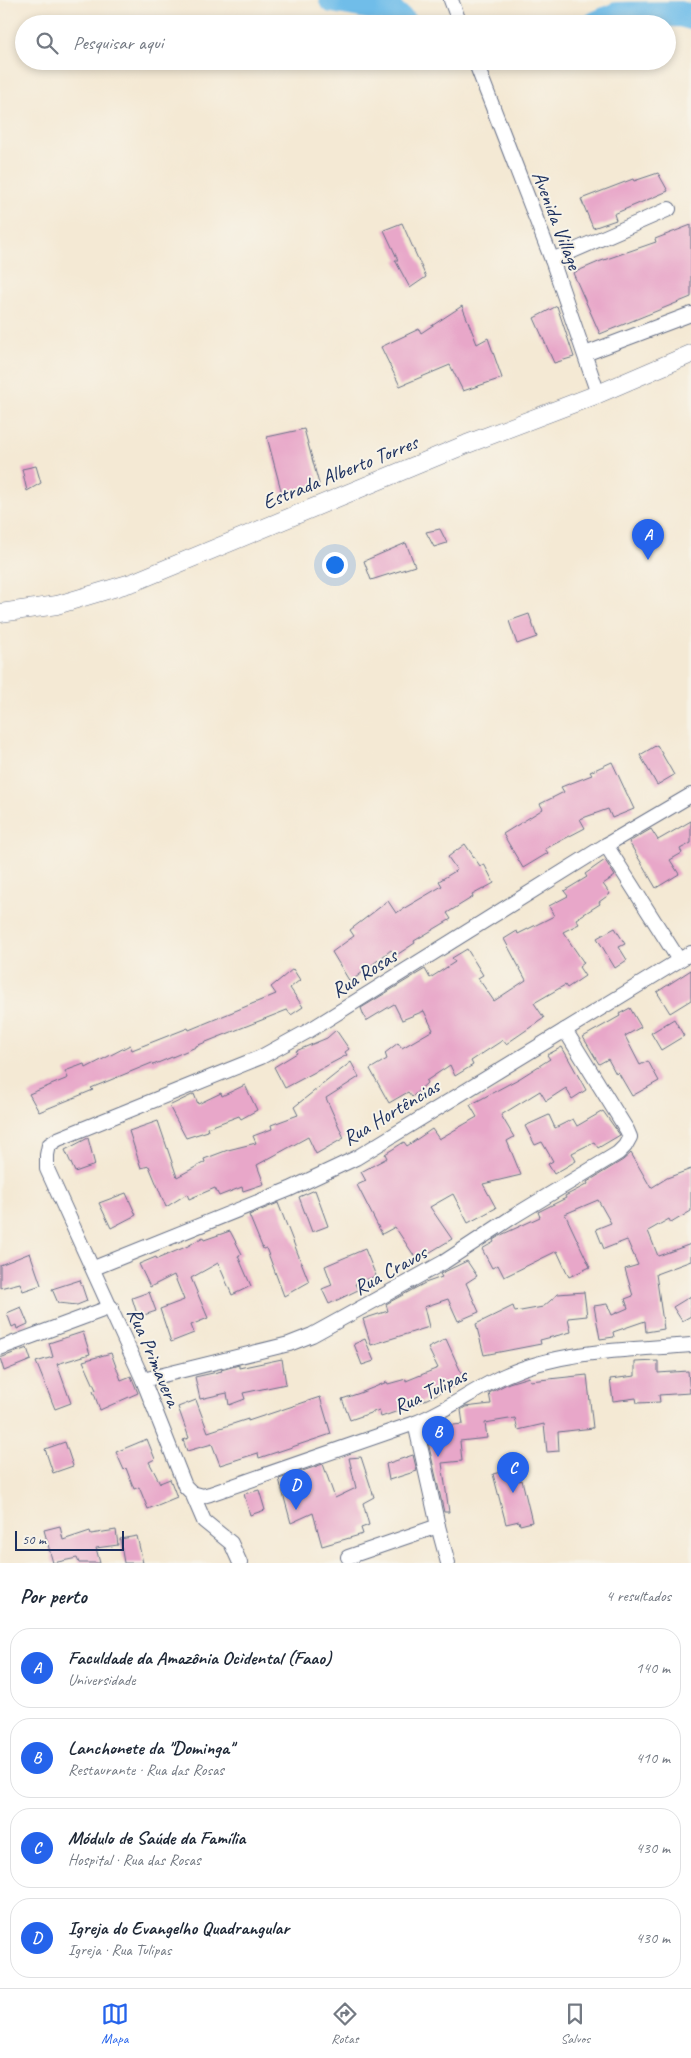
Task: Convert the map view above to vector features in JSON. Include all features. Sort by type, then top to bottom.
[{"type":"street","points":[[450,0],[456,15]]},
{"type":"street","name":"Avenida Village","points":[[478,70],[552,260],[598,394]]},
{"type":"street","points":[[552,260],[669,209]]},
{"type":"street","points":[[585,354],[691,314]]},
{"type":"street","name":"Estrada Alberto Torres","points":[[0,613],[57,605],[134,582],[467,444],[598,394],[691,354]]},
{"type":"street","name":"Rua Rosas","points":[[47,1155],[49,1145],[58,1139],[269,1052],[310,1030],[691,795]]},
{"type":"street","points":[[606,846],[685,957]]},
{"type":"street","name":"Rua Hortências","points":[[94,1268],[290,1189],[356,1158],[685,957]]},
{"type":"street","name":"Rua Cravos","points":[[143,1380],[288,1344],[336,1323],[444,1262],[514,1216],[618,1153],[630,1137],[627,1130],[565,1030]]},
{"type":"street","name":"Rua Primavera","points":[[47,1155],[48,1168],[143,1380],[186,1486],[192,1493],[204,1521],[231,1544],[240,1563]]},
{"type":"street","points":[[0,1348],[110,1307]]},
{"type":"street","name":"Rua Tulipas","points":[[192,1493],[203,1496],[210,1494],[415,1423],[440,1412],[506,1374],[546,1361],[580,1355],[691,1345]]},
{"type":"street","points":[[415,1423],[448,1563]]},
{"type":"street","points":[[348,1557],[438,1526]]},
{"type":"building","points":[[658,173],[668,191],[614,214],[616,220],[593,228],[581,199],[633,179],[634,181]]},
{"type":"building","points":[[402,223],[426,277],[410,288],[395,260],[398,260],[384,230]]},
{"type":"building","points":[[691,225],[691,297],[600,334],[573,273],[656,242],[655,239]]},
{"type":"building","points":[[462,306],[477,344],[488,338],[502,378],[463,391],[450,365],[400,386],[381,347],[419,329],[421,333]]},
{"type":"building","points":[[557,306],[574,357],[554,363],[534,318]]},
{"type":"building","points":[[304,429],[319,484],[282,494],[267,437]]},
{"type":"building","points":[[36,466],[41,483],[27,491],[22,469]]},
{"type":"building","points":[[440,529],[447,543],[434,547],[426,532]]},
{"type":"building","points":[[406,543],[415,566],[371,580],[364,561]]},
{"type":"building","points":[[529,614],[537,637],[517,644],[509,621]]},
{"type":"building","points":[[657,745],[674,775],[657,785],[640,755]]},
{"type":"building","points":[[612,762],[634,809],[612,818],[608,809],[580,819],[585,828],[545,849],[548,853],[523,868],[503,834],[543,809],[540,804],[564,792],[561,787],[592,775],[590,772]]},
{"type":"building","points":[[691,821],[691,843],[680,849],[682,853],[670,860],[679,874],[656,888],[629,842],[651,829],[658,840]]},
{"type":"building","points":[[465,844],[480,866],[484,864],[494,883],[472,895],[473,897],[447,913],[451,919],[414,941],[415,943],[395,956],[391,950],[350,982],[332,952],[354,936],[350,930],[388,901],[396,913],[442,886],[439,881],[457,870],[448,857]]},
{"type":"building","points":[[605,860],[615,876],[603,884],[610,894],[599,902],[600,904],[576,919],[579,924],[563,932],[584,963],[579,967],[585,976],[567,988],[565,985],[534,1003],[544,1018],[506,1044],[503,1040],[471,1061],[473,1065],[455,1076],[450,1065],[426,1081],[427,1083],[412,1097],[408,1092],[389,1103],[370,1069],[387,1059],[385,1053],[398,1043],[402,1048],[433,1030],[424,1011],[402,1020],[394,1004],[366,1021],[361,1008],[425,969],[430,978],[455,962],[452,958],[467,949],[483,975],[478,978],[494,1001],[526,980],[504,939],[517,931],[518,934],[554,916],[549,906],[568,896],[564,891],[587,877],[585,874]]},
{"type":"building","points":[[615,928],[625,944],[619,947],[627,960],[615,968],[597,938]]},
{"type":"building","points":[[293,969],[300,980],[290,988],[303,1007],[291,1015],[287,1010],[153,1065],[152,1063],[91,1088],[93,1090],[39,1112],[29,1094],[68,1078],[65,1071],[84,1064],[86,1068],[130,1045],[132,1050],[188,1028],[189,1030],[276,994],[271,987]]},
{"type":"building","points":[[691,970],[691,1000],[670,1013],[657,992]]},
{"type":"building","points":[[630,1008],[641,1027],[625,1036],[640,1065],[648,1061],[659,1081],[632,1096],[608,1059],[599,1064],[583,1037],[620,1016],[619,1014]]},
{"type":"building","points":[[674,1019],[684,1036],[661,1050],[651,1033]]},
{"type":"building","points":[[336,1030],[349,1049],[345,1052],[347,1055],[285,1088],[274,1067],[297,1053],[296,1051],[327,1038]]},
{"type":"building","points":[[562,1047],[586,1090],[572,1099],[566,1088],[546,1101],[540,1091],[501,1115],[514,1137],[507,1141],[521,1175],[483,1184],[496,1208],[468,1223],[453,1194],[430,1207],[452,1239],[417,1260],[395,1227],[382,1234],[357,1185],[366,1181],[361,1172],[387,1158],[385,1154],[404,1142],[407,1146],[432,1129],[439,1139],[477,1117],[470,1105],[520,1078],[550,1059],[547,1055]]},
{"type":"building","points":[[351,1062],[359,1077],[326,1098],[344,1138],[316,1154],[308,1137],[257,1165],[264,1184],[243,1191],[242,1187],[219,1196],[215,1188],[189,1199],[187,1194],[166,1207],[149,1166],[141,1168],[129,1131],[158,1121],[177,1177],[205,1162],[204,1159],[228,1150],[256,1143],[253,1136],[272,1129],[271,1125],[298,1115],[294,1107]]},
{"type":"building","points":[[245,1085],[257,1110],[241,1119],[239,1116],[207,1128],[208,1131],[186,1138],[169,1106],[194,1094],[198,1104],[221,1093],[222,1096]]},
{"type":"building","points":[[603,1111],[620,1135],[598,1148],[594,1142],[572,1153],[576,1161],[554,1174],[548,1164],[553,1161],[542,1142],[535,1145],[525,1126],[549,1115],[555,1128],[573,1119],[577,1126]]},
{"type":"building","points":[[88,1138],[95,1165],[75,1172],[65,1150]]},
{"type":"building","points":[[631,1153],[651,1188],[667,1178],[691,1169],[691,1211],[671,1223],[669,1219],[648,1231],[658,1256],[691,1244],[691,1261],[656,1274],[664,1329],[646,1332],[645,1321],[613,1332],[614,1337],[600,1339],[594,1306],[607,1304],[612,1315],[628,1308],[625,1299],[633,1296],[625,1269],[638,1265],[627,1240],[604,1249],[596,1229],[611,1223],[598,1200],[565,1214],[590,1267],[569,1277],[557,1251],[504,1277],[498,1265],[492,1268],[482,1249],[501,1235],[540,1217],[538,1212],[566,1198],[565,1196],[588,1184],[587,1182]]},
{"type":"building","points":[[315,1190],[328,1226],[312,1232],[299,1197]]},
{"type":"building","points":[[126,1193],[136,1215],[111,1228],[99,1203]]},
{"type":"building","points":[[278,1203],[309,1282],[284,1296],[266,1248],[263,1249],[249,1215]]},
{"type":"building","points":[[230,1231],[242,1254],[238,1256],[251,1286],[232,1295],[218,1263],[191,1278],[208,1318],[191,1325],[194,1333],[171,1342],[160,1309],[184,1300],[174,1275],[150,1287],[139,1264],[156,1257],[157,1259],[188,1246],[203,1237],[204,1240]]},
{"type":"building","points":[[365,1249],[376,1276],[355,1284],[358,1290],[329,1304],[322,1289],[332,1285],[325,1266]]},
{"type":"building","points":[[30,1253],[41,1285],[23,1291],[20,1283],[0,1288],[0,1265]]},
{"type":"building","points":[[467,1261],[477,1276],[466,1283],[479,1312],[458,1321],[448,1299],[424,1307],[429,1327],[371,1345],[363,1319],[388,1311],[386,1304],[425,1283],[442,1277],[440,1274]]},
{"type":"building","points":[[80,1280],[87,1301],[77,1305],[58,1303],[52,1289]]},
{"type":"building","points":[[149,1292],[156,1311],[138,1317],[132,1298]]},
{"type":"building","points":[[584,1292],[587,1316],[568,1318],[571,1332],[540,1340],[541,1344],[484,1355],[476,1324],[513,1306],[515,1312],[543,1307],[558,1294]]},
{"type":"building","points":[[691,1296],[691,1316],[682,1321],[673,1307]]},
{"type":"building","points":[[21,1307],[28,1324],[17,1329],[16,1325],[12,1327],[7,1313]]},
{"type":"building","points":[[83,1332],[90,1354],[57,1364],[71,1403],[55,1409],[36,1362],[53,1357],[49,1343]]},
{"type":"building","points":[[365,1339],[374,1361],[362,1365],[354,1344]]},
{"type":"building","points":[[446,1339],[465,1381],[410,1407],[381,1417],[379,1410],[350,1420],[342,1399],[387,1382],[388,1384],[406,1379],[406,1381],[438,1368],[428,1348]]},
{"type":"building","points":[[27,1348],[31,1360],[4,1371],[0,1358]]},
{"type":"building","points":[[111,1353],[121,1380],[131,1376],[138,1393],[100,1410],[93,1391],[96,1390],[83,1361]]},
{"type":"building","points":[[282,1359],[286,1384],[243,1393],[245,1399],[229,1405],[227,1393],[200,1399],[195,1377],[239,1365],[239,1368]]},
{"type":"building","points":[[658,1361],[658,1373],[688,1371],[690,1393],[659,1395],[660,1402],[637,1403],[636,1398],[613,1401],[610,1379],[635,1376],[635,1362]]},
{"type":"building","points":[[587,1375],[593,1428],[558,1432],[559,1451],[547,1452],[544,1424],[518,1430],[515,1418],[485,1423],[487,1438],[460,1441],[462,1461],[442,1463],[449,1512],[444,1512],[427,1438],[445,1435],[444,1426],[463,1424],[461,1410],[465,1407],[491,1404],[489,1393],[509,1383],[529,1377],[530,1381]]},
{"type":"building","points":[[320,1397],[331,1434],[259,1458],[258,1453],[220,1465],[212,1444],[187,1451],[183,1440],[189,1438],[178,1407],[196,1400],[208,1432]]},
{"type":"building","points":[[147,1439],[155,1459],[149,1462],[160,1483],[170,1479],[177,1497],[148,1509],[139,1487],[134,1489],[126,1468],[124,1470],[116,1452]]},
{"type":"building","points":[[65,1442],[73,1466],[53,1473],[45,1449]]},
{"type":"building","points":[[413,1455],[417,1471],[389,1480],[386,1464]]},
{"type":"building","points":[[361,1457],[374,1497],[363,1503],[369,1525],[361,1528],[363,1534],[322,1546],[313,1513],[291,1523],[279,1479],[323,1464],[335,1498],[356,1488],[349,1458]]},
{"type":"building","points":[[516,1468],[519,1481],[522,1480],[532,1522],[520,1525],[519,1521],[506,1524],[493,1474]]},
{"type":"building","points":[[259,1490],[265,1510],[250,1515],[244,1494]]},
{"type":"building","points":[[60,1526],[63,1540],[90,1531],[91,1534],[116,1530],[118,1545],[96,1548],[100,1563],[79,1563],[77,1558],[53,1563],[44,1530]]},
{"type":"building","points":[[137,1536],[143,1563],[124,1563],[120,1539]]},
{"type":"waterway","points":[[332,0],[390,10],[396,15]]},
{"type":"waterway","points":[[617,15],[680,14],[691,17]]},
{"type":"place","name":"Faculdade da Amazônia Ocidental (Faao)","points":[[648,560]]},
{"type":"place","name":"Lanchonete da \"Dominga\"","points":[[438,1457]]},
{"type":"place","name":"Módulo de Saúde da Família","points":[[513,1493]]},
{"type":"place","name":"Igreja do Evangelho Quadrangular","points":[[296,1510]]}]
